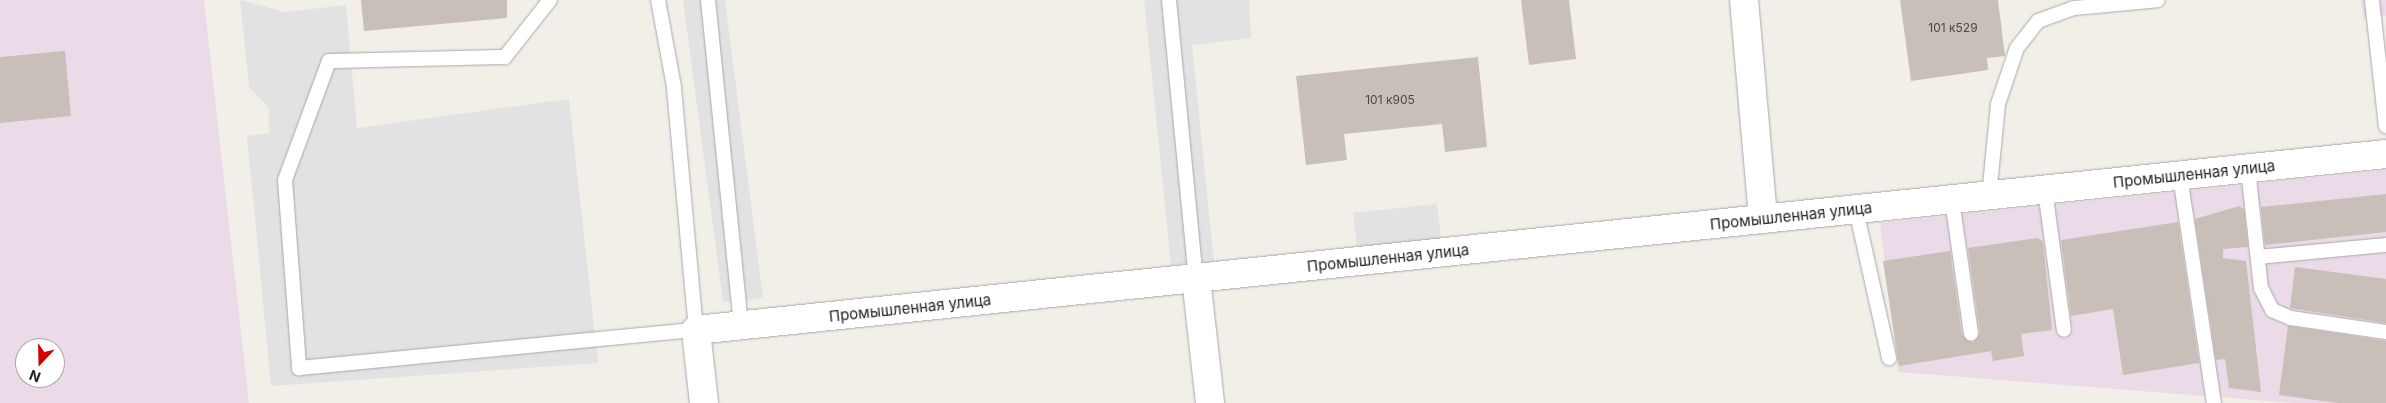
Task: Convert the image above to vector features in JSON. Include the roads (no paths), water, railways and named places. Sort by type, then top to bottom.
[{"type":"street","points":[[1744,0],[1763,219]]},
{"type":"street","name":"Промышленная улица","points":[[696,330],[2386,154]]},
{"type":"street","points":[[1196,278],[1210,403]]},
{"type":"street","points":[[696,330],[704,403]]},
{"type":"lane","points":[[550,0],[505,57],[329,61],[285,180],[299,368],[696,330],[674,87],[658,0]]},
{"type":"lane","points":[[708,0],[741,326]]},
{"type":"lane","points":[[1169,0],[1196,278]]},
{"type":"lane","points":[[1989,196],[1998,104],[2017,48],[2038,21],[2074,8],[2158,0]]},
{"type":"lane","points":[[2372,0],[2386,126]]},
{"type":"lane","points":[[2248,169],[2261,288],[2272,310],[2291,318],[2386,332]]},
{"type":"lane","points":[[2180,176],[2214,403]]},
{"type":"lane","points":[[2045,190],[2064,330]]},
{"type":"lane","points":[[1952,200],[1972,334]]},
{"type":"lane","points":[[1856,210],[1889,358]]},
{"type":"lane","points":[[2258,257],[2386,245]]}]
